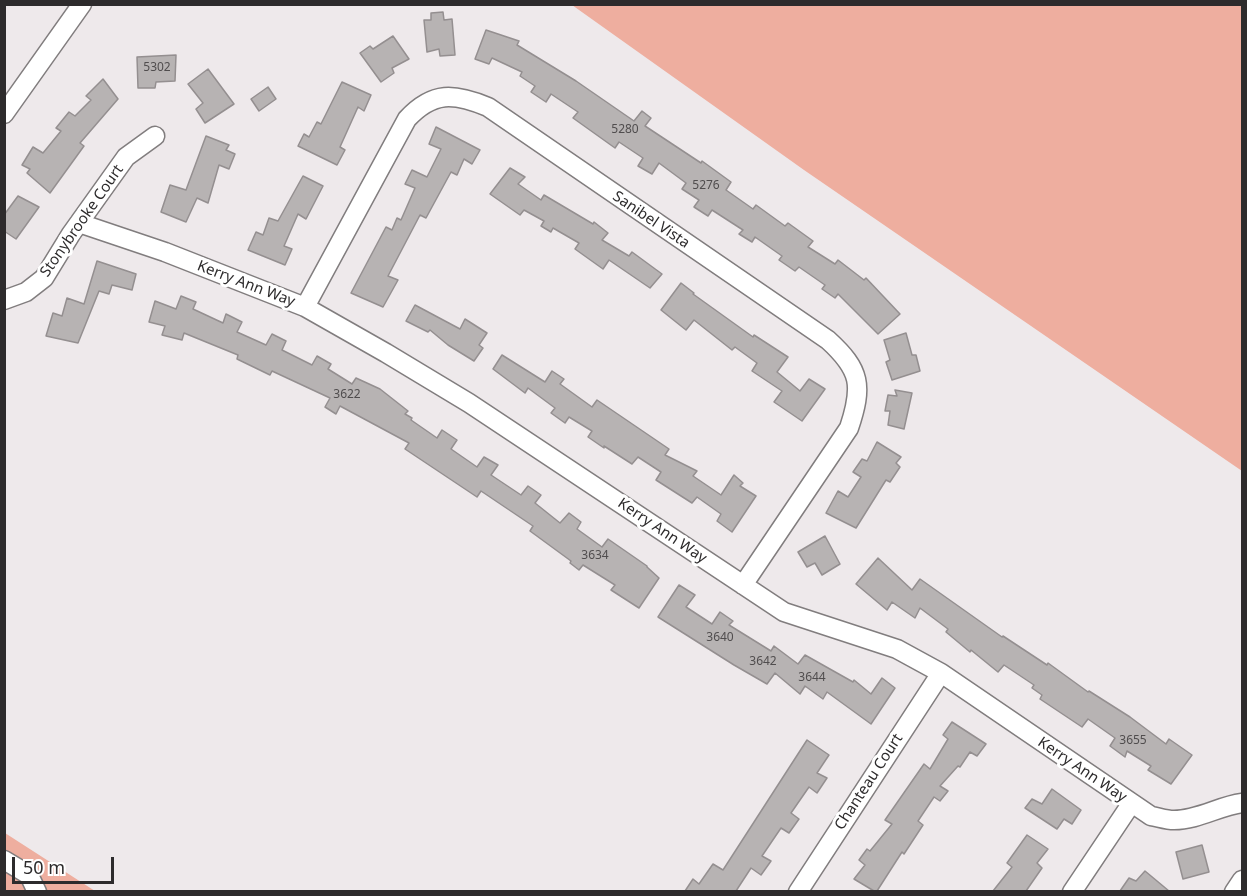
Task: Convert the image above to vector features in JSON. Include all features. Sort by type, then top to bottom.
[{"type":"street","points":[[4,114],[82,4]]},
{"type":"street","name":"Sanibel Vista","points":[[305,307],[406,119],[418,107],[434,99],[452,96],[488,107],[828,340],[852,367],[858,385],[857,404],[849,428],[744,585]]},
{"type":"street","name":"Stonybrooke Court","points":[[4,300],[26,292],[44,278],[79,223],[126,157],[155,136]]},
{"type":"street","name":"Kerry Ann Way","points":[[79,223],[165,252],[305,307],[470,403],[784,612],[897,649],[941,673],[1150,816],[1173,820],[1190,818],[1242,803]]},
{"type":"street","name":"Chanteau Court","points":[[798,891],[941,673]]},
{"type":"street","points":[[1072,891],[1131,804]]},
{"type":"street","points":[[4,860],[29,875],[37,891]]},
{"type":"street","points":[[1234,891],[1242,880]]},
{"type":"shaded area","points":[[572,5],[1242,5],[1242,471],[804,170]]},
{"type":"shaded area","points":[[5,833],[95,891],[5,891]]},
{"type":"building","points":[[443,12],[444,20],[452,19],[455,55],[440,56],[439,49],[427,52],[424,20],[431,20],[431,13]]},
{"type":"building","points":[[486,30],[519,41],[517,45],[576,81],[634,121],[642,111],[651,118],[645,126],[731,182],[726,190],[753,209],[756,205],[785,226],[788,223],[813,241],[808,247],[835,264],[838,260],[864,280],[866,278],[900,314],[878,334],[838,294],[835,298],[822,289],[825,285],[799,267],[795,271],[779,260],[782,256],[755,237],[752,242],[739,234],[743,230],[712,210],[708,216],[694,207],[699,200],[682,189],[686,183],[659,163],[652,174],[638,166],[643,158],[619,142],[615,148],[573,118],[578,112],[551,94],[546,102],[531,92],[535,86],[520,76],[522,72],[492,58],[489,64],[475,59]]},
{"type":"building","points":[[393,36],[409,59],[392,68],[394,73],[381,82],[360,53],[370,46],[373,49]]},
{"type":"building","points":[[176,55],[175,81],[156,82],[155,88],[138,88],[137,57]]},
{"type":"building","points":[[208,69],[234,104],[205,123],[196,109],[203,103],[188,84]]},
{"type":"building","points":[[103,79],[118,99],[80,143],[84,146],[50,193],[27,173],[30,169],[22,165],[33,147],[43,153],[61,131],[56,128],[69,112],[75,116],[91,100],[86,96]]},
{"type":"building","points":[[342,82],[371,95],[364,111],[358,107],[340,147],[345,150],[337,165],[298,146],[304,134],[309,137],[317,122],[321,124]]},
{"type":"building","points":[[268,87],[276,99],[259,111],[251,99]]},
{"type":"building","points":[[436,127],[480,150],[472,164],[464,159],[457,175],[451,172],[426,218],[420,215],[388,276],[398,280],[383,307],[351,293],[386,227],[392,230],[397,218],[401,220],[415,188],[405,184],[412,170],[427,177],[441,149],[429,144]]},
{"type":"building","points":[[206,136],[229,145],[226,150],[235,154],[229,169],[219,165],[208,203],[197,198],[186,222],[161,212],[170,185],[186,190]]},
{"type":"building","points":[[510,168],[525,177],[518,184],[541,200],[544,195],[593,224],[594,222],[608,233],[602,240],[629,256],[632,252],[662,274],[650,288],[609,260],[603,269],[575,249],[579,243],[553,228],[551,232],[541,226],[544,221],[524,210],[520,215],[490,194]]},
{"type":"building","points":[[303,176],[323,186],[306,219],[298,214],[284,246],[292,249],[285,265],[248,250],[256,232],[263,235],[269,218],[278,221]]},
{"type":"building","points":[[18,196],[39,207],[16,239],[4,231],[4,215]]},
{"type":"building","points":[[97,261],[136,274],[132,290],[112,285],[109,294],[99,291],[78,343],[46,336],[53,313],[62,316],[67,298],[84,304]]},
{"type":"building","points":[[681,283],[753,337],[754,335],[788,357],[777,372],[800,391],[809,379],[825,389],[802,421],[774,402],[782,391],[752,371],[757,363],[735,347],[732,350],[694,320],[686,330],[661,310]]},
{"type":"building","points":[[181,296],[196,302],[193,309],[223,323],[226,314],[242,322],[237,332],[266,345],[272,334],[286,341],[282,350],[312,365],[317,356],[331,364],[328,369],[352,384],[356,378],[380,389],[408,411],[405,414],[412,418],[411,420],[437,438],[442,430],[457,440],[451,449],[477,467],[484,457],[498,465],[491,475],[521,495],[528,486],[541,495],[535,503],[560,523],[569,513],[581,522],[577,529],[602,547],[608,539],[647,566],[659,578],[639,608],[611,590],[615,585],[583,565],[579,570],[570,563],[571,561],[530,531],[533,526],[481,491],[477,497],[405,449],[409,443],[340,406],[336,414],[325,407],[330,398],[272,371],[270,375],[237,359],[238,355],[184,333],[182,340],[162,335],[165,326],[149,322],[155,301],[176,309]]},
{"type":"building","points":[[415,305],[460,329],[465,319],[487,333],[479,345],[483,348],[474,361],[448,345],[430,330],[428,332],[406,321]]},
{"type":"building","points":[[906,333],[912,355],[916,355],[920,371],[892,380],[886,362],[890,360],[884,340]]},
{"type":"building","points":[[502,355],[545,382],[552,371],[564,379],[560,384],[592,407],[597,400],[669,449],[665,455],[697,471],[693,476],[721,495],[734,475],[743,483],[740,486],[756,496],[732,532],[717,521],[721,514],[697,497],[692,503],[656,480],[661,472],[638,457],[632,464],[604,446],[604,448],[588,437],[592,431],[569,417],[565,423],[551,413],[555,408],[528,388],[525,393],[493,369]]},
{"type":"building","points":[[895,390],[912,393],[904,429],[888,425],[890,411],[885,411],[888,395],[897,396]]},
{"type":"building","points":[[877,442],[901,457],[896,463],[900,467],[890,482],[886,480],[856,528],[826,513],[838,491],[848,497],[861,477],[853,472],[862,459],[867,461]]},
{"type":"building","points":[[825,536],[840,564],[822,575],[815,563],[807,567],[798,552]]},
{"type":"building","points":[[878,558],[912,590],[920,579],[1002,637],[1047,665],[1048,663],[1088,692],[1130,717],[1166,744],[1169,739],[1192,755],[1171,784],[1148,770],[1151,766],[1127,751],[1125,757],[1110,746],[1115,738],[1088,719],[1082,727],[1040,699],[1042,695],[1032,688],[1034,685],[1004,665],[998,672],[971,650],[970,652],[946,632],[948,629],[920,608],[915,618],[892,602],[887,610],[856,584]]},
{"type":"building","points":[[679,585],[695,595],[686,607],[712,624],[720,612],[733,621],[729,625],[771,651],[774,646],[798,664],[805,655],[853,682],[854,680],[871,694],[882,678],[895,688],[871,724],[827,692],[823,699],[805,686],[800,694],[775,673],[767,684],[658,617]]},
{"type":"building","points":[[952,722],[986,744],[977,756],[970,752],[960,767],[958,766],[940,786],[948,791],[940,801],[934,797],[918,821],[923,825],[877,891],[874,891],[854,879],[865,865],[859,860],[867,849],[870,851],[892,824],[885,820],[924,764],[930,769],[948,739],[943,735]]},
{"type":"building","points":[[807,740],[829,755],[817,773],[827,778],[817,793],[809,787],[791,813],[799,819],[789,833],[781,828],[762,856],[771,861],[761,875],[751,868],[736,891],[685,891],[693,879],[699,884],[713,864],[723,870]]},
{"type":"building","points":[[1052,789],[1081,810],[1072,824],[1064,819],[1057,829],[1025,808],[1032,799],[1042,804]]},
{"type":"building","points":[[1027,835],[1048,849],[1037,863],[1042,868],[1026,891],[993,891],[1012,867],[1007,863]]},
{"type":"building","points":[[1202,845],[1209,872],[1183,879],[1176,852]]},
{"type":"building","points":[[1145,871],[1169,891],[1120,891],[1129,878],[1136,881]]}]
